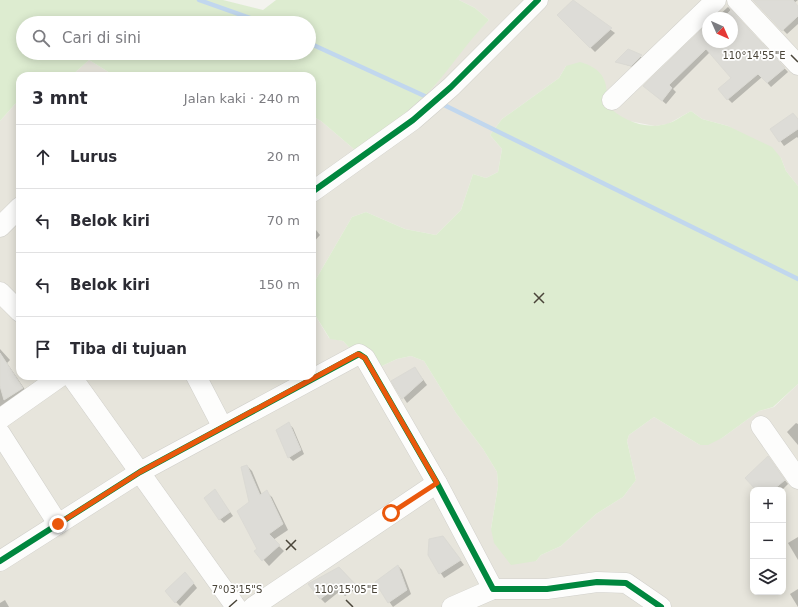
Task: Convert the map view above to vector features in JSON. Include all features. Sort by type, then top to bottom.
[{"type":"street","points":[[316,189],[413,120],[451,87],[538,0]]},
{"type":"street","points":[[612,100],[716,0]]},
{"type":"street","points":[[737,0],[798,65]]},
{"type":"street","points":[[0,227],[16,211]]},
{"type":"street","points":[[0,292],[16,308]]},
{"type":"street","points":[[316,377],[359,354],[365,358],[437,483],[493,589]]},
{"type":"street","points":[[0,419],[56,380]]},
{"type":"street","points":[[74,380],[235,607]]},
{"type":"street","points":[[198,380],[222,426]]},
{"type":"street","points":[[0,561],[140,472],[222,426],[310,380]]},
{"type":"street","points":[[761,426],[798,479]]},
{"type":"street","points":[[0,433],[58,524]]},
{"type":"street","points":[[253,607],[437,483]]},
{"type":"street","points":[[452,607],[493,589],[547,589],[597,582],[626,583],[661,607]]},
{"type":"shaded area","points":[[459,0],[798,0],[798,186],[786,171],[781,158],[728,126],[702,119],[691,111],[668,124],[655,126],[629,121],[616,115],[566,66],[559,78],[502,119],[490,135],[502,149],[498,172],[486,178],[473,174],[461,210],[436,235],[405,229],[366,212],[352,217],[316,279],[316,118],[355,150],[403,114],[435,85],[471,38],[489,20],[475,8]]},
{"type":"shaded area","points":[[89,60],[108,72],[76,72]]},
{"type":"shaded area","points":[[16,103],[16,380],[316,380],[316,317],[329,338],[343,341],[371,371],[397,359],[411,356],[424,361],[456,413],[483,449],[497,472],[498,486],[491,529],[536,561],[541,555],[561,546],[596,514],[623,497],[636,480],[627,441],[629,435],[654,417],[700,445],[722,438],[759,411],[774,407],[798,384],[798,607],[0,607],[0,121]]},
{"type":"green space","points":[[0,0],[223,0],[263,10],[276,0],[459,0],[475,8],[489,20],[427,93],[397,119],[355,150],[316,118],[316,72],[108,72],[89,60],[76,72],[16,72],[15,104],[0,121]]},
{"type":"green space","points":[[580,62],[594,68],[599,72],[603,77],[607,89],[607,105],[626,119],[642,125],[658,126],[673,122],[691,111],[702,119],[728,126],[772,147],[781,158],[786,171],[798,186],[798,384],[773,407],[759,411],[722,438],[708,445],[700,445],[654,417],[629,435],[627,441],[636,480],[623,497],[596,514],[561,546],[541,555],[536,561],[511,565],[494,543],[491,529],[498,486],[497,472],[483,449],[456,413],[424,361],[411,356],[397,359],[371,371],[343,341],[330,339],[316,316],[316,279],[352,217],[366,212],[405,229],[436,235],[461,210],[473,174],[486,178],[498,172],[502,149],[490,135],[502,119],[559,78],[566,66]]},
{"type":"building","points":[[573,0],[612,28],[590,48],[557,15]]},
{"type":"building","points":[[753,0],[793,0],[798,6],[798,16],[782,31]]},
{"type":"building","points":[[738,18],[785,68],[767,83],[758,74],[727,100],[718,89],[731,78],[706,49],[669,85],[672,88],[662,101],[643,86],[702,29],[702,48],[738,48]]},
{"type":"building","points":[[628,49],[642,55],[631,66],[615,62]]},
{"type":"building","points":[[793,113],[798,119],[798,129],[779,142],[770,129]]},
{"type":"building","points":[[0,353],[16,377],[16,380],[18,380],[23,388],[4,400],[0,386]]},
{"type":"building","points":[[415,367],[423,380],[402,399],[391,381]]},
{"type":"building","points":[[289,422],[301,450],[288,458],[276,430]]},
{"type":"building","points":[[768,456],[785,480],[777,487],[753,487],[745,478]]},
{"type":"building","points":[[247,465],[260,495],[267,490],[283,524],[269,534],[280,545],[262,561],[254,551],[257,549],[237,511],[249,502],[241,467]]},
{"type":"building","points":[[215,489],[230,512],[219,520],[204,498]]},
{"type":"building","points":[[443,536],[461,560],[439,574],[428,555],[429,539]]},
{"type":"building","points":[[398,565],[407,590],[388,603],[375,582]]},
{"type":"building","points":[[339,567],[355,584],[340,592],[336,588],[320,599],[308,584]]},
{"type":"building","points":[[185,572],[194,583],[175,603],[165,591]]},
{"type":"waterway","points":[[199,0],[244,16]]},
{"type":"waterway","points":[[316,46],[429,98]]},
{"type":"waterway","points":[[440,103],[798,279]]},
{"type":"cycle path","points":[[316,189],[413,120],[451,87],[538,0]]},
{"type":"cycle path","points":[[316,377],[359,354],[365,358],[437,483],[493,589],[547,589],[597,582],[626,583],[661,607]]},
{"type":"cycle path","points":[[0,561],[140,472],[311,380]]},
{"type":"route","points":[[58,524],[140,472],[222,426],[358,354],[363,355],[365,358],[437,483],[391,513]]}]
